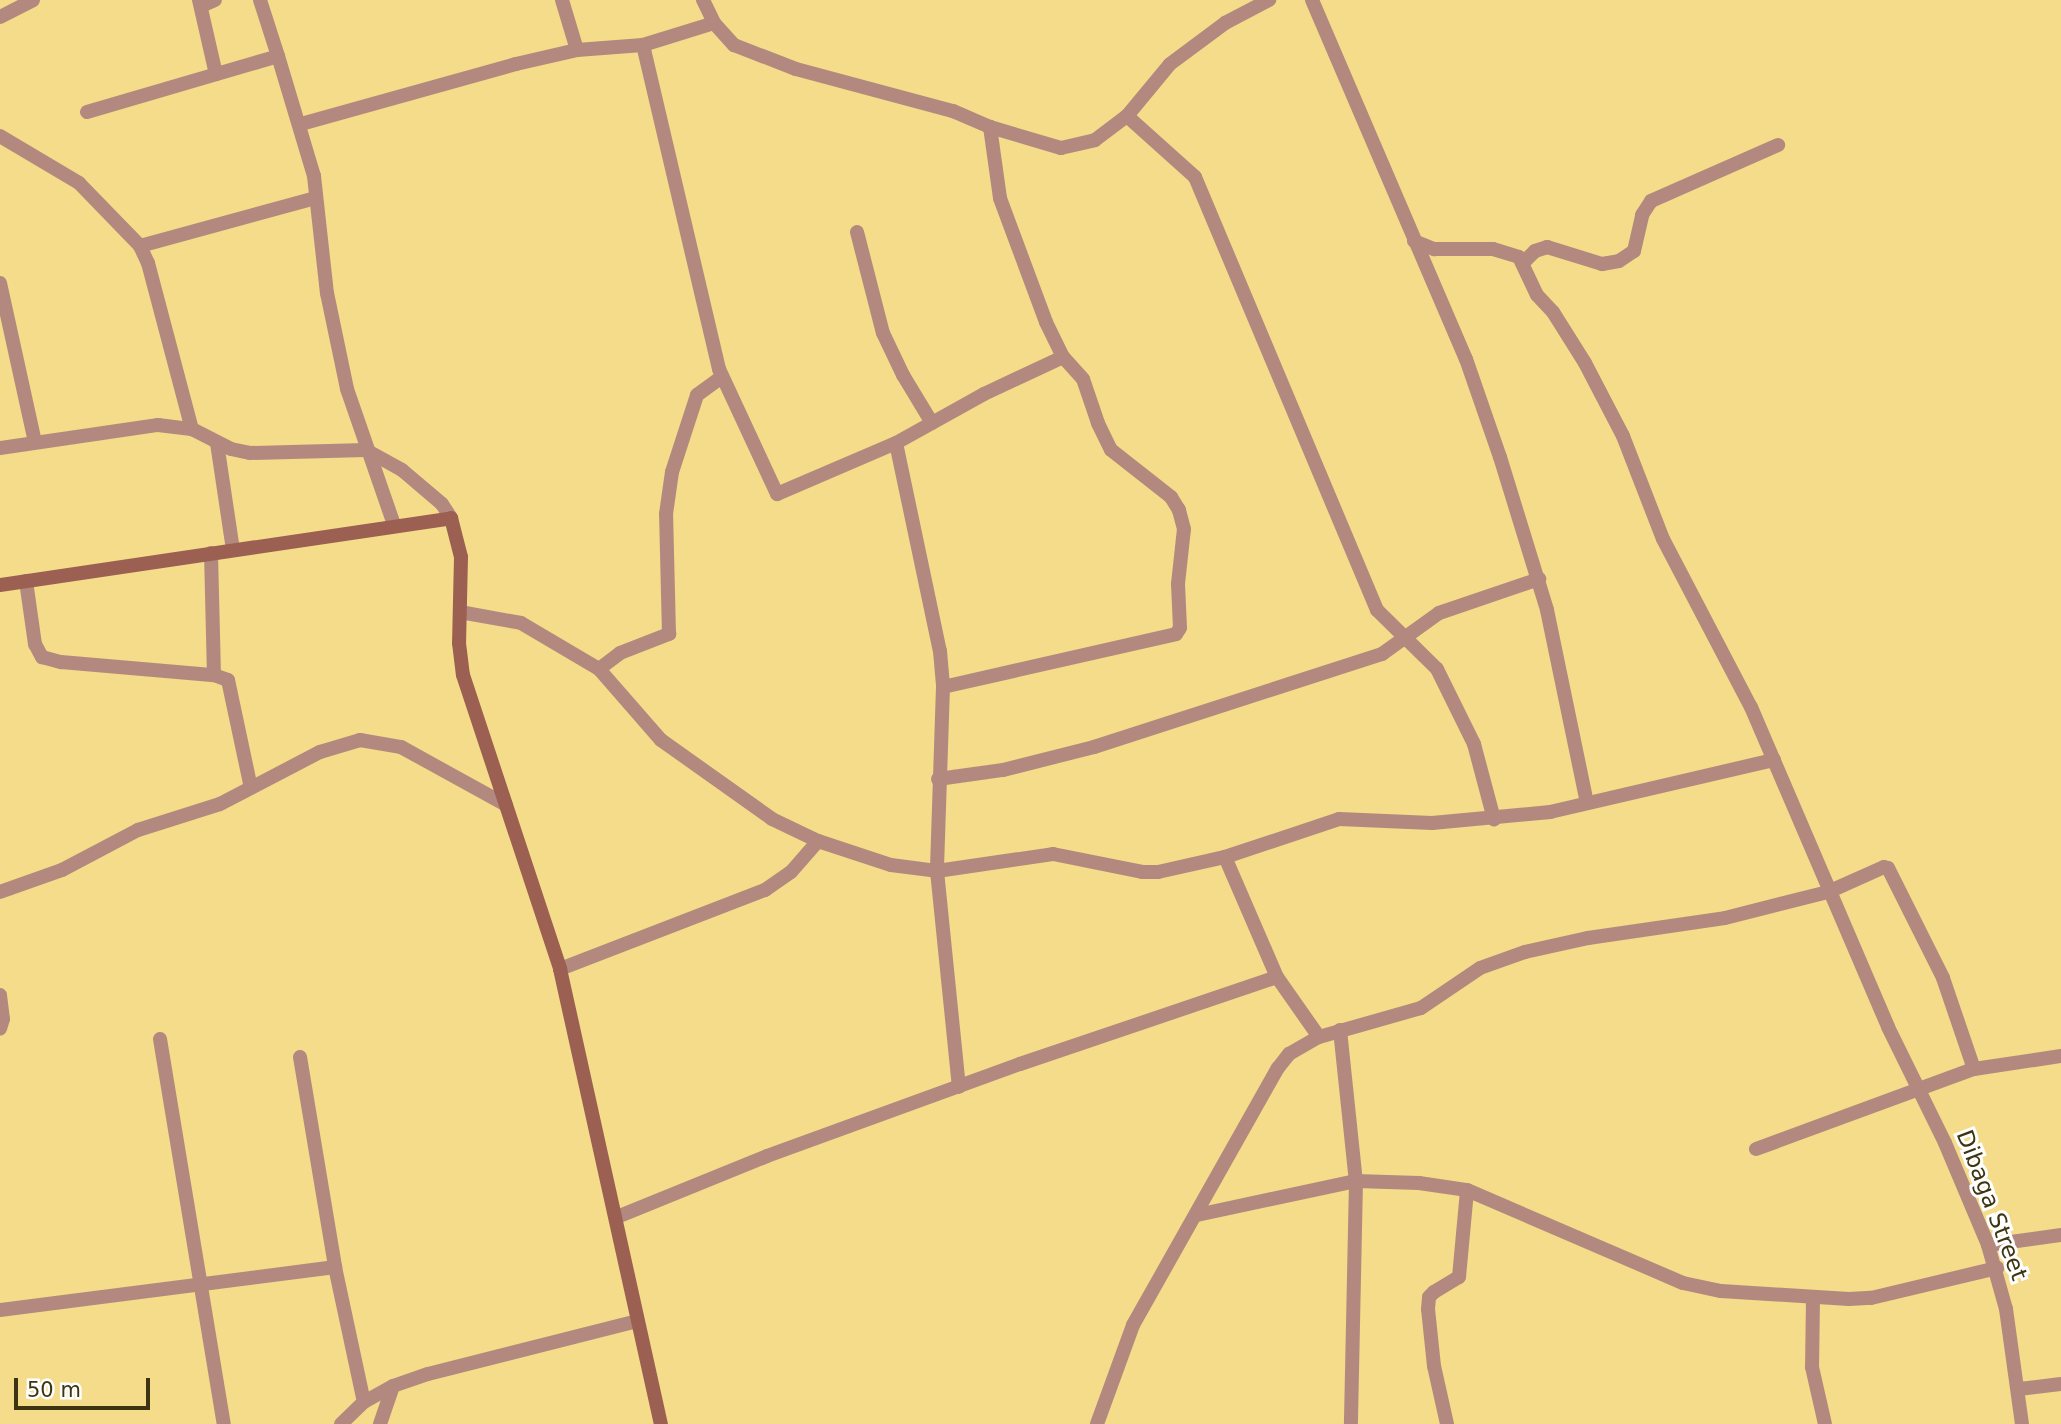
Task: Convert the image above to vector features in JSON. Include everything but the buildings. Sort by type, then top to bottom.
[{"type":"street","points":[[260,0],[314,176],[327,293],[347,389],[394,525]]},
{"type":"street","points":[[562,0],[577,50]]},
{"type":"street","points":[[703,0],[714,23],[734,45],[796,69],[953,111],[990,127],[1050,147],[1076,147],[1095,140],[1127,116],[1170,64],[1225,23],[1269,0]]},
{"type":"street","points":[[1312,0],[1466,359],[1539,579],[1587,803]]},
{"type":"street","points":[[0,17],[27,1]]},
{"type":"street","points":[[205,2],[216,74]]},
{"type":"street","points":[[300,124],[516,64],[577,50],[643,45],[714,23]]},
{"type":"street","points":[[643,45],[722,377],[777,494],[896,443],[1063,357]]},
{"type":"street","points":[[87,112],[278,56]]},
{"type":"street","points":[[1127,116],[1195,177],[1377,610],[1404,639],[1432,661],[1474,744],[1494,819]]},
{"type":"street","points":[[943,687],[1176,634],[1180,628],[1178,584],[1184,529],[1179,510],[1171,497],[1111,450],[1083,379],[1063,357],[1046,322],[1000,198],[990,127]]},
{"type":"street","points":[[0,136],[79,183],[140,246],[148,263],[192,429]]},
{"type":"street","points":[[1414,241],[1444,250],[1508,251],[1523,263],[1535,251],[1547,247],[1602,264],[1619,261],[1634,251],[1642,215],[1651,201],[1779,145]]},
{"type":"street","points":[[140,246],[316,198]]},
{"type":"street","points":[[857,232],[883,333],[902,375],[932,423]]},
{"type":"street","name":"Dibaga Street","points":[[1523,263],[1538,295],[1553,312],[1586,363],[1623,436],[1663,540],[1731,664],[1828,892],[1988,1245],[1997,1268],[2020,1390],[2022,1424]]},
{"type":"street","points":[[0,284],[35,442]]},
{"type":"street","points":[[600,669],[620,653],[669,634],[666,514],[671,472],[697,395],[722,377]]},
{"type":"street","points":[[0,448],[138,427],[192,429],[217,443],[250,453],[366,450],[402,470],[442,503],[451,518],[461,557],[463,675],[560,969],[661,1424]]},
{"type":"street","points":[[217,443],[233,550]]},
{"type":"street","points":[[896,443],[934,615],[943,687],[937,871],[959,1087]]},
{"type":"street","points":[[0,585],[451,518]]},
{"type":"street","points":[[211,553],[214,675]]},
{"type":"street","points":[[938,779],[1003,770],[1168,724],[1382,654],[1447,609],[1539,579]]},
{"type":"street","points":[[26,581],[35,644],[42,657],[61,662],[214,675],[228,680],[251,788]]},
{"type":"street","points":[[460,612],[521,623],[600,669],[661,740],[749,806],[818,841],[891,865],[937,871],[1054,854],[1151,873],[1225,857],[1339,819],[1415,823],[1494,819],[1550,812],[1774,760]]},
{"type":"street","points":[[0,892],[62,870],[138,830],[220,804],[320,752],[360,740],[401,747],[506,805]]},
{"type":"street","points":[[560,969],[765,890],[791,872],[818,841]]},
{"type":"street","points":[[1225,857],[1277,977],[1319,1037]]},
{"type":"street","points":[[1097,1424],[1133,1325],[1289,1054],[1319,1037],[1421,1008],[1480,968],[1525,952],[1588,938],[1725,918],[1828,892],[1879,867],[1888,868],[1943,978],[1974,1069]]},
{"type":"street","points":[[617,1217],[767,1156],[1277,977]]},
{"type":"street","points":[[0,995],[3,1019],[0,1029]]},
{"type":"street","points":[[1340,1030],[1356,1181],[1351,1424]]},
{"type":"street","points":[[160,1039],[224,1424]]},
{"type":"street","points":[[1756,1149],[1974,1069],[2061,1056]]},
{"type":"street","points":[[300,1057],[335,1267],[364,1402]]},
{"type":"street","points":[[1197,1215],[1356,1181],[1419,1183],[1466,1191],[1683,1283],[1721,1291],[1813,1298],[1871,1298],[1997,1268]]},
{"type":"street","points":[[1447,1424],[1434,1366],[1428,1308],[1429,1297],[1434,1292],[1459,1278],[1466,1191]]},
{"type":"street","points":[[1988,1245],[2061,1235]]},
{"type":"street","points":[[0,1310],[201,1282],[335,1267]]},
{"type":"street","points":[[1813,1298],[1812,1367],[1825,1424]]},
{"type":"street","points":[[341,1424],[364,1402],[393,1386],[428,1374],[637,1321]]},
{"type":"street","points":[[2020,1390],[2061,1384]]},
{"type":"street","points":[[381,1423],[393,1386]]}]
